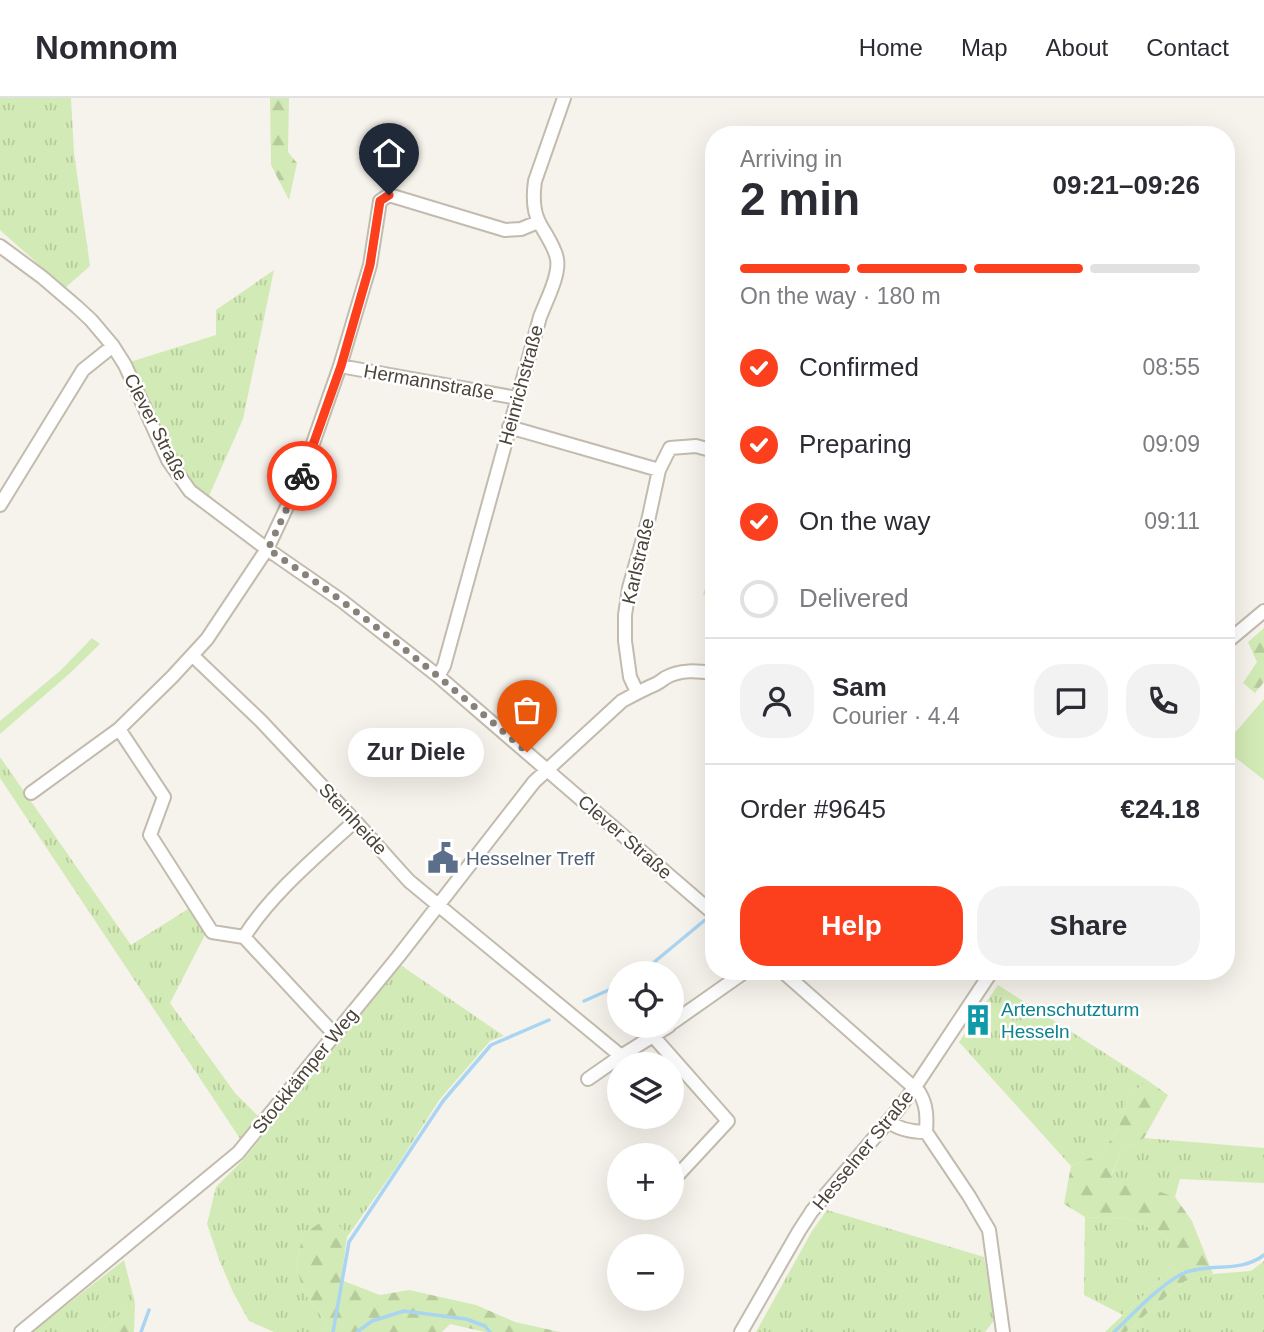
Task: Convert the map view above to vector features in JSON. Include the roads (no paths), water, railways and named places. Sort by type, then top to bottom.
[{"type":"street","name":"Heinrichstraße","points":[[438,676],[444,666],[540,317],[555,276],[557,260],[547,235],[538,222],[534,200],[535,181],[564,98]]},
{"type":"street","points":[[31,793],[119,729],[192,656],[268,549],[302,475],[341,366],[370,265],[380,201],[389,195],[505,230],[521,229],[538,222]]},
{"type":"street","name":"Clever Straße","points":[[0,246],[77,307],[113,346],[125,365],[169,460],[190,491],[342,601],[438,676],[705,906]]},
{"type":"street","points":[[0,505],[83,370],[113,346]]},
{"type":"street","name":"Hermannstraße","points":[[341,366],[517,398]]},
{"type":"street","points":[[509,427],[659,470],[670,447],[696,446],[705,448]]},
{"type":"street","name":"Karlstraße","points":[[637,692],[630,677],[625,615],[629,588],[659,470]]},
{"type":"street","points":[[1235,635],[1264,611]]},
{"type":"street","name":"Steinheide","points":[[192,656],[261,721],[409,881],[616,1052]]},
{"type":"street","name":"Stockkämper Weg","points":[[21,1332],[239,1153],[526,792],[547,770],[622,701],[666,677],[680,673],[705,672]]},
{"type":"street","points":[[119,729],[164,797],[150,835],[212,932],[244,937],[335,1035]]},
{"type":"street","points":[[244,937],[254,922],[307,864],[355,821]]},
{"type":"street","points":[[684,1014],[733,980]]},
{"type":"street","points":[[792,980],[915,1087],[923,1098],[928,1115],[926,1132],[989,1230],[1003,1332]]},
{"type":"street","name":"Hesselner Straße","points":[[741,1332],[812,1211],[915,1087],[986,980]]},
{"type":"street","points":[[627,1052],[650,1038]]},
{"type":"street","points":[[655,1038],[729,1121],[684,1169]]},
{"type":"street","points":[[588,1079],[607,1066]]},
{"type":"street","points":[[888,1121],[911,1132],[926,1132]]},
{"type":"waterway","points":[[655,961],[705,920]]},
{"type":"waterway","points":[[584,1001],[607,991]]},
{"type":"waterway","points":[[333,1332],[349,1242],[443,1101],[491,1045],[549,1020]]},
{"type":"waterway","points":[[1114,1332],[1150,1297],[1181,1274],[1199,1269],[1247,1264],[1264,1255]]},
{"type":"waterway","points":[[141,1332],[149,1310]]},
{"type":"waterway","points":[[357,1332],[372,1321],[404,1311],[466,1319],[485,1326],[490,1332]]},
{"type":"place","name":"Zur Diele","points":[[527,752]]},
{"type":"place","name":"Hesselner Treff","points":[[443,858]]},
{"type":"place","name":"Artenschutzturm Hesseln","points":[[978,1020]]}]
